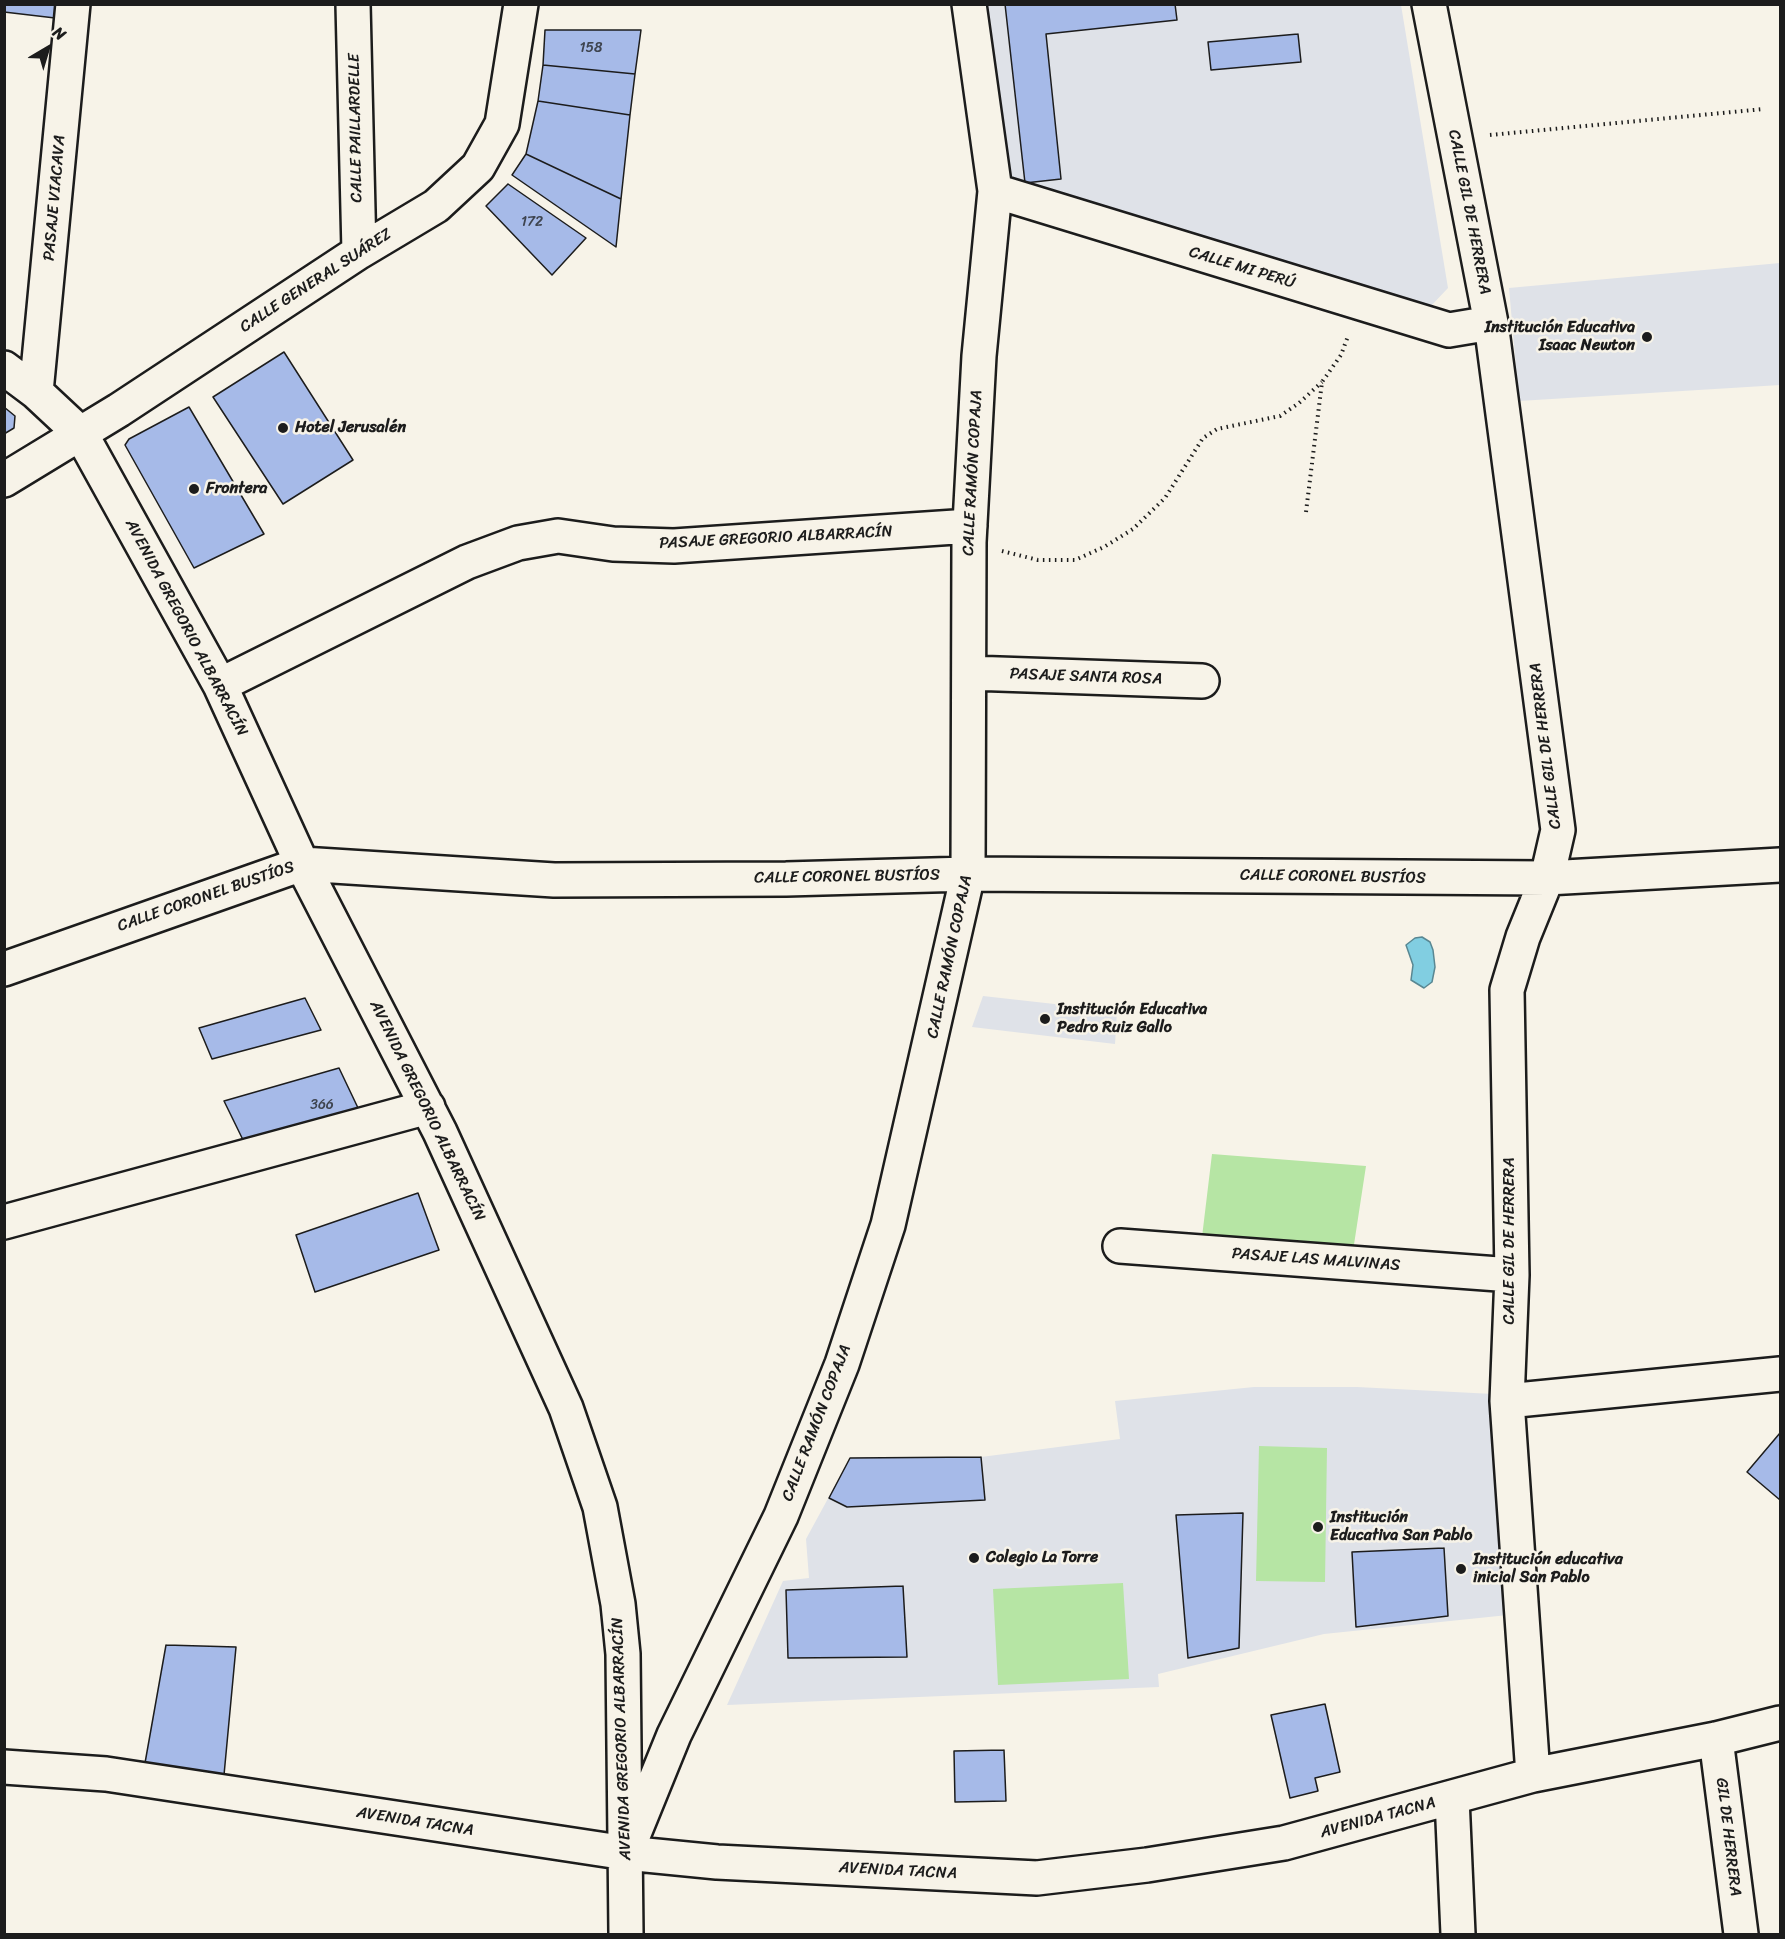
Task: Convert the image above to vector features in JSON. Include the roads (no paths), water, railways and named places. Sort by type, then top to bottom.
[{"type":"street","name":"PASAJE VIACAVA","points":[[36,392],[73,4]]},
{"type":"street","name":"CALLE PAILLARDELLE","points":[[354,4],[359,252]]},
{"type":"street","name":"CALLE GENERAL SUÁREZ","points":[[4,480],[81,434],[359,252],[436,206],[478,167],[502,124],[521,4]]},
{"type":"street","name":"CALLE RAMÓN COPAJA","points":[[626,1853],[674,1735],[781,1516],[842,1364],[888,1225],[968,874],[970,534],[979,356],[995,191],[969,4]]},
{"type":"street","name":"CALLE GIL DE HERRERA","points":[[1429,4],[1491,323],[1558,830],[1547,878],[1523,937],[1507,990],[1512,1275],[1507,1401],[1533,1775]]},
{"type":"street","points":[[1434,39],[1454,4]]},
{"type":"street","name":"CALLE MI PERÚ","points":[[995,191],[1449,330],[1491,323]]},
{"type":"street","name":"AVENIDA GREGORIO ALBARRACÍN","points":[[4,368],[36,392],[81,434],[220,685],[303,864],[428,1107],[566,1408],[600,1508],[615,1585],[623,1654],[626,1935]]},
{"type":"street","name":"PASAJE GREGORIO ALBARRACÍN","points":[[220,685],[466,562],[518,543],[558,536],[613,544],[674,546],[970,534]]},
{"type":"street","name":"PASAJE SANTA ROSA","points":[[970,673],[1202,681]]},
{"type":"street","name":"CALLE CORONEL BUSTÍOS","points":[[4,969],[303,864],[554,880],[786,879],[968,874],[1547,878],[1780,865]]},
{"type":"street","points":[[4,1222],[428,1107]]},
{"type":"street","name":"PASAJE LAS MALVINAS","points":[[1120,1246],[1512,1275]]},
{"type":"street","points":[[1507,1401],[1780,1374]]},
{"type":"street","name":"AVENIDA TACNA","points":[[4,1767],[106,1774],[626,1853],[717,1863],[1037,1878],[1147,1865],[1284,1843],[1533,1775],[1716,1739],[1780,1723]]},
{"type":"street","name":"GIL DE HERRERA","points":[[1716,1739],[1741,1935]]},
{"type":"street","points":[[1452,1798],[1458,1935]]},
{"type":"water","points":[[1422,937],[1430,942],[1435,967],[1432,982],[1424,988],[1411,980],[1413,965],[1406,945],[1415,938]]},
{"type":"place","name":"Institución Educativa Isaac Newton","points":[[1647,337]]},
{"type":"place","name":"Hotel Jerusalén","points":[[283,428]]},
{"type":"place","name":"Frontera","points":[[194,489]]},
{"type":"place","name":"Institución Educativa Pedro Ruiz Gallo","points":[[1045,1019]]},
{"type":"place","name":"Institución Educativa San Pablo","points":[[1318,1527]]},
{"type":"place","name":"Colegio La Torre","points":[[974,1558]]},
{"type":"place","name":"Institución educativa inicial San Pablo","points":[[1461,1569]]}]
